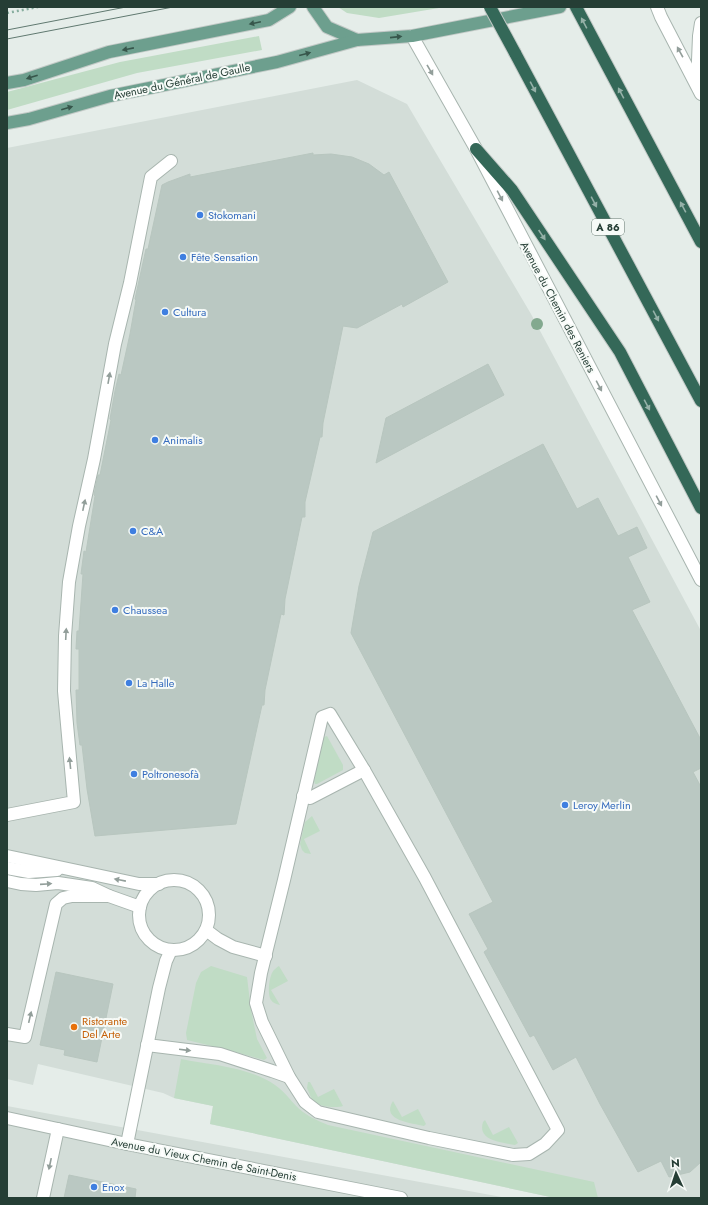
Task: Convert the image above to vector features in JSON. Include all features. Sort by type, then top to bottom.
[{"type":"highway","name":"A 86","points":[[490,7],[701,401]]},
{"type":"highway","points":[[576,7],[701,242]]},
{"type":"highway","points":[[476,149],[512,190],[620,352],[701,508]]},
{"type":"main road","points":[[7,83],[24,80],[109,52],[269,20],[290,7]]},
{"type":"main road","points":[[313,7],[327,27],[357,40]]},
{"type":"main road","name":"Avenue du Général de Gaulle","points":[[7,123],[29,119],[110,96],[277,62],[357,40],[412,36],[560,7]]},
{"type":"street","points":[[657,7],[699,90]]},
{"type":"street","points":[[699,90],[699,36],[701,23]]},
{"type":"street","name":"Avenue du Chemin des Reniers","points":[[412,36],[476,149],[701,580]]},
{"type":"street","points":[[7,815],[74,802],[64,691],[65,636],[69,582],[79,526],[96,452],[115,344],[130,283],[151,177],[171,161]]},
{"type":"street","points":[[330,714],[364,770],[425,878],[558,1130],[545,1144],[529,1154],[513,1155],[429,1138],[318,1112],[306,1102],[290,1078],[262,1022],[256,1002],[261,973],[322,718],[330,714]]},
{"type":"street","points":[[303,796],[310,798],[364,770]]},
{"type":"street","points":[[7,856],[139,884],[159,884]]},
{"type":"street","points":[[7,868],[30,872],[68,869]]},
{"type":"street","points":[[7,881],[21,884],[58,884],[92,888],[140,907]]},
{"type":"street","points":[[168,881],[188,883],[196,888],[208,905],[209,914],[206,930],[198,941],[190,946],[171,950],[162,947],[153,943],[146,935],[142,927],[140,922],[140,907],[150,890],[159,884],[168,881]]},
{"type":"street","points":[[7,1034],[25,1037],[56,904],[63,898],[72,896],[109,896]]},
{"type":"street","points":[[206,930],[218,939],[233,946],[266,956]]},
{"type":"street","points":[[127,1144],[159,988],[166,961],[171,950]]},
{"type":"street","points":[[147,1045],[220,1054],[290,1078]]},
{"type":"street","name":"Avenue du Vieux Chemin de Saint-Denis","points":[[7,1118],[127,1144],[401,1198]]},
{"type":"street","points":[[43,1198],[58,1129]]},
{"type":"path","points":[[7,13],[38,7]]},
{"type":"shaded area","points":[[357,80],[407,104],[531,314],[701,631],[701,1198],[555,1198],[210,1124],[213,1106],[174,1098],[163,1093],[38,1064],[33,1085],[7,1079],[7,148]]},
{"type":"shaded area","points":[[7,1106],[224,1146],[507,1198],[7,1198]]},
{"type":"green space","points":[[338,7],[445,7],[379,18],[347,13]]},
{"type":"green space","points":[[259,36],[262,50],[137,73],[7,110],[7,92],[120,62]]},
{"type":"green space","points":[[327,736],[343,765],[343,770],[315,784],[314,781],[323,739]]},
{"type":"green space","points":[[312,816],[320,831],[304,839],[311,854],[305,853],[300,844],[305,822]]},
{"type":"green space","points":[[211,966],[247,977],[251,1010],[257,1039],[267,1058],[264,1060],[187,1040],[186,1033],[196,983],[201,972]]},
{"type":"green space","points":[[279,966],[288,981],[271,990],[280,1005],[271,1000],[269,989],[272,972]]},
{"type":"green space","points":[[181,1059],[242,1070],[254,1074],[279,1088],[303,1112],[328,1125],[594,1182],[598,1198],[555,1198],[210,1124],[213,1106],[174,1098]]},
{"type":"green space","points":[[308,1082],[310,1082],[318,1097],[334,1089],[343,1106],[328,1107],[314,1102],[307,1088]]},
{"type":"green space","points":[[393,1101],[402,1117],[418,1109],[426,1124],[424,1126],[413,1124],[394,1117],[390,1108]]},
{"type":"green space","points":[[485,1120],[493,1135],[509,1127],[518,1143],[515,1145],[504,1143],[487,1137],[482,1128]]},
{"type":"building","points":[[313,153],[313,155],[331,154],[352,157],[369,164],[384,175],[389,172],[448,282],[403,307],[402,304],[357,328],[343,326],[323,423],[322,437],[320,437],[305,502],[305,517],[302,517],[285,599],[284,615],[281,614],[265,690],[264,705],[262,705],[236,824],[95,836],[87,789],[82,745],[80,745],[77,723],[76,690],[79,690],[79,649],[76,649],[77,631],[79,631],[83,574],[81,574],[84,551],[86,552],[94,495],[98,475],[100,475],[115,391],[119,374],[121,375],[130,334],[135,299],[162,185],[190,174],[190,177]]},
{"type":"building","points":[[488,364],[504,395],[376,463],[386,418]]},
{"type":"building","name":"Leroy Merlin","points":[[543,444],[577,509],[598,498],[618,536],[637,527],[647,548],[628,557],[650,602],[632,610],[701,740],[701,768],[693,772],[701,787],[701,1162],[690,1172],[669,1177],[661,1161],[638,1172],[576,1057],[553,1070],[534,1035],[530,1037],[484,952],[488,949],[469,914],[493,902],[351,633],[359,586],[373,532]]},
{"type":"building","name":"Ristorante Del Arte","points":[[56,972],[113,984],[97,1062],[64,1055],[65,1050],[40,1045]]},
{"type":"building","name":"Enox","points":[[69,1175],[136,1189],[135,1198],[64,1198]]},
{"type":"tram line","points":[[7,30],[126,7]]},
{"type":"tram line","points":[[7,39],[173,7]]},
{"type":"place","name":"Stokomani","points":[[200,215]]},
{"type":"place","name":"Fête Sensation","points":[[183,257]]},
{"type":"place","name":"Cultura","points":[[165,312]]},
{"type":"place","name":"Animalis","points":[[155,440]]},
{"type":"place","name":"C&A","points":[[133,531]]},
{"type":"place","name":"Chaussea","points":[[115,610]]},
{"type":"place","name":"La Halle","points":[[129,683]]},
{"type":"place","name":"Poltronesofà","points":[[134,774]]},
{"type":"place","name":"Leroy Merlin","points":[[565,805]]},
{"type":"place","name":"Ristorante Del Arte","points":[[74,1027]]},
{"type":"place","name":"Enox","points":[[94,1187]]}]
